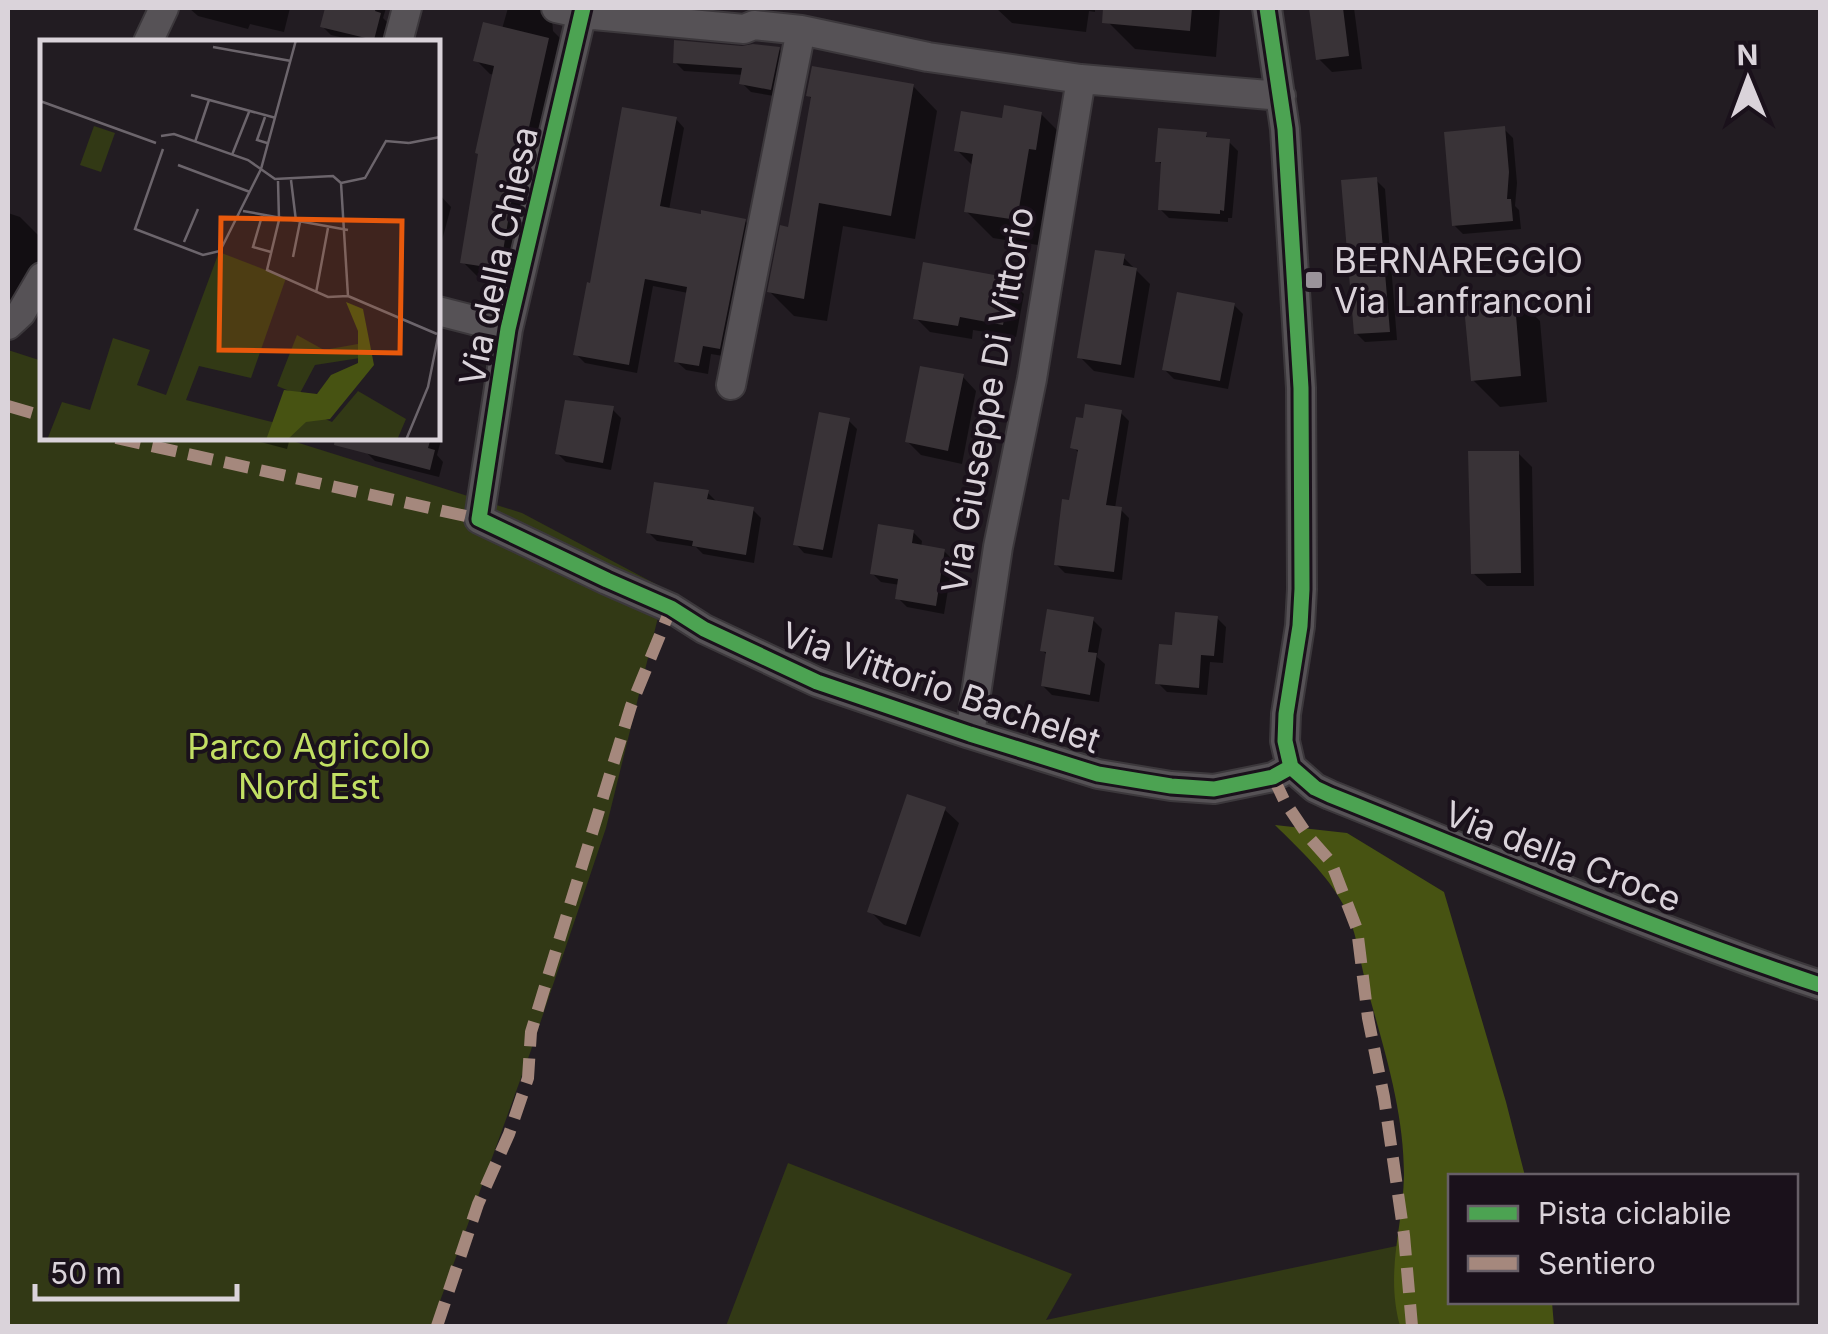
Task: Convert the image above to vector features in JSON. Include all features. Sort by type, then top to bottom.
[{"type":"street","points":[[149,40],[164,8]]},
{"type":"street","points":[[399,40],[407,8]]},
{"type":"street","points":[[556,8],[744,29],[753,16],[928,58],[1081,79],[1281,96]]},
{"type":"street","points":[[1267,8],[1292,208],[1301,388],[1302,589],[1284,726],[1290,767]]},
{"type":"street","name":"Via della Chiesa","points":[[479,519],[508,330],[584,11]]},
{"type":"street","points":[[732,385],[801,30]]},
{"type":"street","name":"Via Giuseppe Di Vittorio","points":[[970,734],[998,547],[1032,378],[1081,79]]},
{"type":"street","points":[[8,325],[40,280]]},
{"type":"street","points":[[440,312],[508,330]]},
{"type":"street","name":"Via Vittorio Bachelet","points":[[479,519],[817,682],[1098,774],[1214,789],[1273,777],[1290,767]]},
{"type":"street","name":"Via della Croce","points":[[1290,767],[1315,788],[1502,866],[1820,985]]},
{"type":"green space","name":"Parco Agricolo Nord Est","points":[[8,350],[40,360],[40,440],[289,440],[522,513],[665,589],[606,828],[431,1326],[8,1326]]},
{"type":"green space","points":[[1275,825],[1347,833],[1444,892],[1524,1174],[1448,1174],[1448,1304],[1552,1304],[1554,1326],[1400,1326],[1394,1268],[1404,1175],[1391,1076],[1348,915],[1337,894]]},
{"type":"green space","points":[[788,1163],[1072,1274],[1046,1320],[1406,1244],[1420,1326],[726,1326]]},
{"type":"building","points":[[325,8],[376,8],[381,13],[374,40],[320,27]]},
{"type":"building","points":[[1103,8],[1192,8],[1190,31],[1102,23]]},
{"type":"building","points":[[1309,8],[1343,8],[1349,56],[1316,60]]},
{"type":"building","points":[[483,22],[549,38],[521,163],[518,162],[500,269],[460,263],[478,154],[475,153],[494,66],[473,61]]},
{"type":"building","points":[[674,40],[780,47],[771,90],[739,84],[742,68],[673,63]]},
{"type":"building","points":[[812,66],[914,84],[891,216],[819,203],[804,299],[767,292],[780,225],[788,227],[811,97],[806,96]]},
{"type":"building","points":[[1004,105],[1042,112],[1036,150],[1029,149],[1017,220],[964,212],[973,154],[954,151],[961,111],[1002,118]]},
{"type":"building","points":[[622,107],[677,117],[660,206],[746,219],[720,349],[703,346],[699,366],[674,362],[687,287],[645,279],[629,365],[573,355]]},
{"type":"building","points":[[1505,126],[1507,199],[1511,199],[1513,221],[1452,226],[1444,132]]},
{"type":"building","points":[[1158,128],[1207,132],[1206,137],[1230,139],[1224,211],[1220,210],[1220,214],[1158,210]]},
{"type":"building","points":[[1377,177],[1390,332],[1354,334],[1341,180]]},
{"type":"building","points":[[1095,250],[1125,254],[1123,265],[1137,268],[1121,365],[1077,358]]},
{"type":"building","points":[[923,262],[1011,278],[1003,325],[960,317],[958,326],[913,319]]},
{"type":"building","points":[[1514,291],[1521,376],[1471,381],[1463,296]]},
{"type":"building","points":[[1177,292],[1235,303],[1220,381],[1162,370]]},
{"type":"building","points":[[920,366],[964,374],[948,451],[905,442]]},
{"type":"building","points":[[565,400],[614,406],[603,463],[555,454]]},
{"type":"building","points":[[1085,404],[1122,410],[1106,505],[1122,507],[1114,572],[1054,565],[1062,499],[1069,500],[1078,450],[1070,448],[1076,417],[1083,418]]},
{"type":"building","points":[[819,412],[850,418],[823,550],[793,545]]},
{"type":"building","points":[[335,440],[430,440],[428,448],[435,450],[430,470],[334,445]]},
{"type":"building","points":[[1468,451],[1519,451],[1521,573],[1471,574]]},
{"type":"building","points":[[654,482],[709,490],[707,499],[754,507],[746,555],[646,533]]},
{"type":"building","points":[[878,524],[914,530],[912,543],[945,549],[936,606],[895,599],[898,579],[870,574]]},
{"type":"building","points":[[1047,609],[1094,617],[1088,652],[1097,653],[1090,695],[1041,686],[1046,652],[1040,651]]},
{"type":"building","points":[[1175,612],[1218,616],[1214,656],[1201,655],[1199,688],[1155,684],[1159,644],[1172,645]]},
{"type":"building","points":[[907,794],[946,807],[906,925],[867,912]]},
{"type":"marked path","points":[[8,406],[40,415]]},
{"type":"marked path","points":[[125,440],[479,519]]},
{"type":"marked path","points":[[437,1326],[478,1204],[528,1078],[531,1032],[631,706],[671,608]]},
{"type":"marked path","points":[[1273,777],[1308,836],[1331,862],[1357,929],[1404,1235],[1412,1326]]},
{"type":"cycle path","points":[[583,8],[508,329],[479,519],[671,608],[704,629],[817,682],[1098,774],[1214,789],[1273,777],[1291,767]]},
{"type":"cycle path","points":[[1267,8],[1285,129],[1301,388],[1302,589],[1285,741],[1291,767],[1315,788],[1330,795],[1635,918],[1820,985]]},
{"type":"place","name":"BERNAREGGIO Via Lanfranconi","points":[[1314,280]]}]
